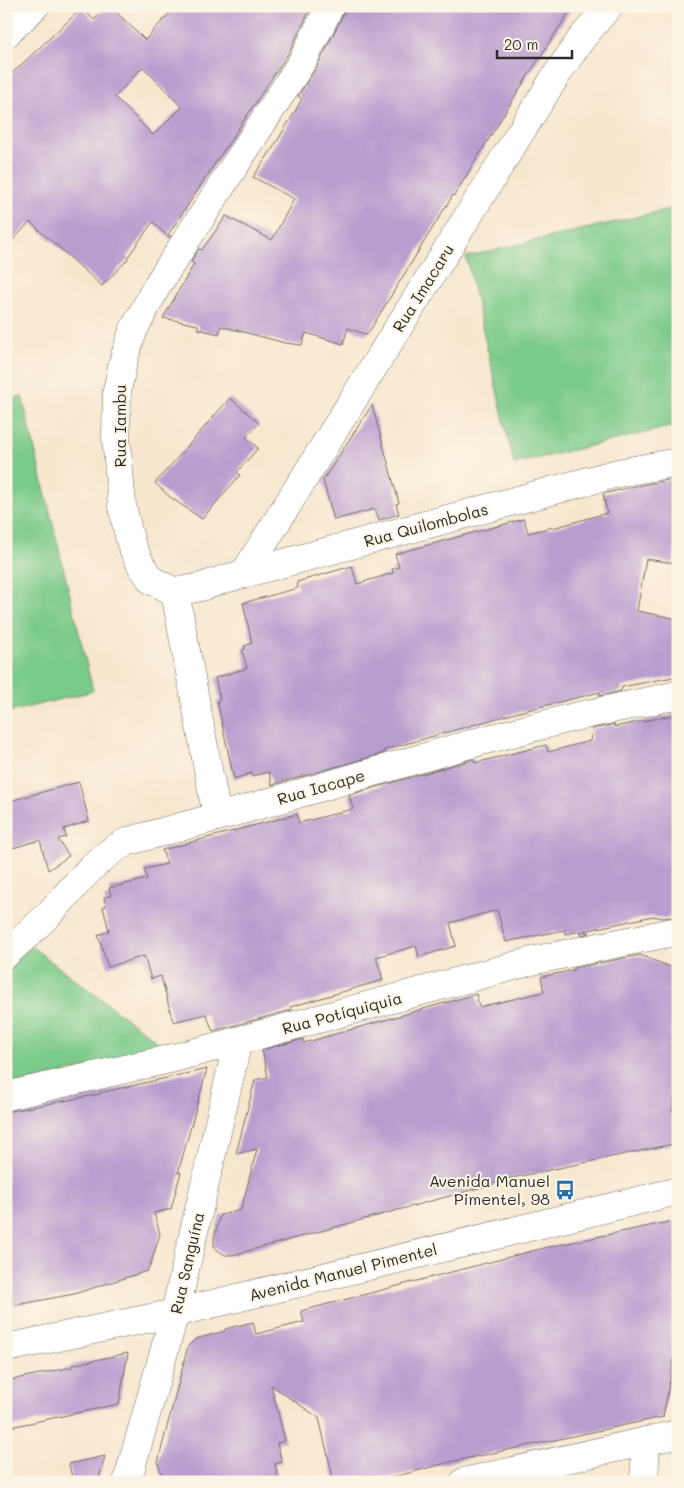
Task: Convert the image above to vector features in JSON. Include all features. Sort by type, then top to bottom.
[{"type":"street","points":[[6,34],[35,6]]},
{"type":"street","name":"Rua Iambu","points":[[175,592],[150,580],[131,544],[122,506],[116,437],[117,391],[122,362],[133,330],[158,284],[298,68],[330,6]]},
{"type":"street","name":"Rua Imacaru","points":[[244,574],[558,74],[582,38],[608,6]]},
{"type":"street","name":"Rua Quilombolas","points":[[175,592],[201,587],[618,473],[678,462]]},
{"type":"street","points":[[175,592],[217,817]]},
{"type":"street","name":"Rua Iacape","points":[[6,954],[48,915],[106,854],[118,845],[477,742],[574,717],[678,695]]},
{"type":"street","name":"Rua Potíquiquia","points":[[6,1096],[178,1057],[536,960],[678,931]]},
{"type":"street","name":"Rua Sanguína","points":[[127,1482],[176,1312],[238,1041]]},
{"type":"street","name":"Avenida Manuel Pimentel","points":[[6,1348],[176,1312],[678,1191]]},
{"type":"street","points":[[464,1482],[678,1434]]},
{"type":"street","points":[[644,1482],[646,1441]]},
{"type":"green space","points":[[678,207],[678,425],[514,464],[466,257]]},
{"type":"green space","points":[[22,396],[93,691],[6,713],[6,400]]},
{"type":"green space","points":[[32,947],[155,1040],[159,1050],[6,1087],[6,967]]},
{"type":"building","points":[[110,6],[145,40],[176,6],[312,6],[289,52],[168,235],[171,236],[169,238],[153,222],[128,259],[102,286],[30,222],[6,247],[6,79],[82,8],[94,20]],"holes":[[[143,67],[182,107],[153,135],[115,97]]]},
{"type":"building","points":[[345,6],[573,6],[367,335],[348,328],[343,344],[306,333],[302,345],[285,343],[221,326],[219,334],[198,329],[198,325],[163,318],[194,264],[191,261],[199,249],[202,250],[226,216],[272,240],[294,199],[253,177],[273,148],[302,99],[298,96],[317,67],[344,13]]},
{"type":"building","points":[[230,398],[259,423],[246,437],[258,448],[237,472],[240,475],[202,519],[170,497],[155,483]]},
{"type":"building","points":[[372,405],[399,503],[396,504],[399,514],[379,520],[375,509],[334,520],[323,480]]},
{"type":"building","points":[[678,478],[678,552],[675,552],[674,563],[646,559],[637,611],[678,619],[678,676],[622,687],[621,691],[599,696],[600,692],[519,712],[384,750],[384,753],[272,785],[269,772],[252,776],[252,773],[234,779],[217,701],[220,700],[215,678],[247,668],[242,650],[245,649],[244,646],[252,643],[243,603],[298,588],[297,582],[352,566],[357,584],[393,573],[392,569],[399,567],[395,554],[524,519],[528,533],[607,513],[603,494]]},
{"type":"building","points":[[678,714],[678,916],[663,918],[653,916],[584,931],[590,933],[581,935],[582,931],[565,934],[564,930],[506,942],[497,910],[450,923],[456,946],[419,957],[416,946],[376,957],[383,980],[290,1007],[292,1010],[213,1031],[206,1014],[173,1022],[161,976],[151,979],[144,956],[108,967],[98,935],[109,931],[103,907],[106,906],[104,897],[111,896],[109,888],[147,879],[144,869],[167,864],[162,850],[297,814],[299,823],[353,809],[349,795],[474,759],[475,763],[546,745],[548,752],[590,741],[592,729],[615,724],[614,727]]},
{"type":"building","points":[[79,782],[89,821],[64,829],[66,837],[58,839],[69,856],[48,870],[40,840],[6,850],[6,802]]},
{"type":"building","points":[[640,955],[678,970],[678,1079],[672,1111],[678,1112],[678,1143],[497,1181],[497,1183],[233,1255],[225,1255],[216,1249],[214,1238],[220,1215],[241,1210],[257,1149],[236,1154],[255,1080],[268,1077],[262,1050],[303,1039],[304,1043],[476,994],[479,1007],[544,992],[541,977],[574,970],[574,968]]},
{"type":"building","points":[[207,1069],[178,1173],[181,1172],[171,1209],[154,1213],[160,1234],[147,1271],[74,1294],[6,1307],[6,1112],[100,1094]]},
{"type":"building","points":[[678,1220],[678,1337],[663,1417],[450,1462],[375,1482],[334,1482],[319,1418],[271,1385],[285,1441],[277,1443],[282,1462],[275,1464],[279,1482],[163,1482],[158,1462],[188,1346],[196,1339],[253,1322],[256,1334],[304,1322],[301,1311],[544,1248]]},
{"type":"building","points":[[128,1353],[119,1404],[6,1428],[6,1381]]},
{"type":"building","points":[[105,1456],[98,1482],[73,1482],[69,1464]]},
{"type":"place","name":"Avenida Manuel Pimentel, 98","points":[[565,1190]]}]
